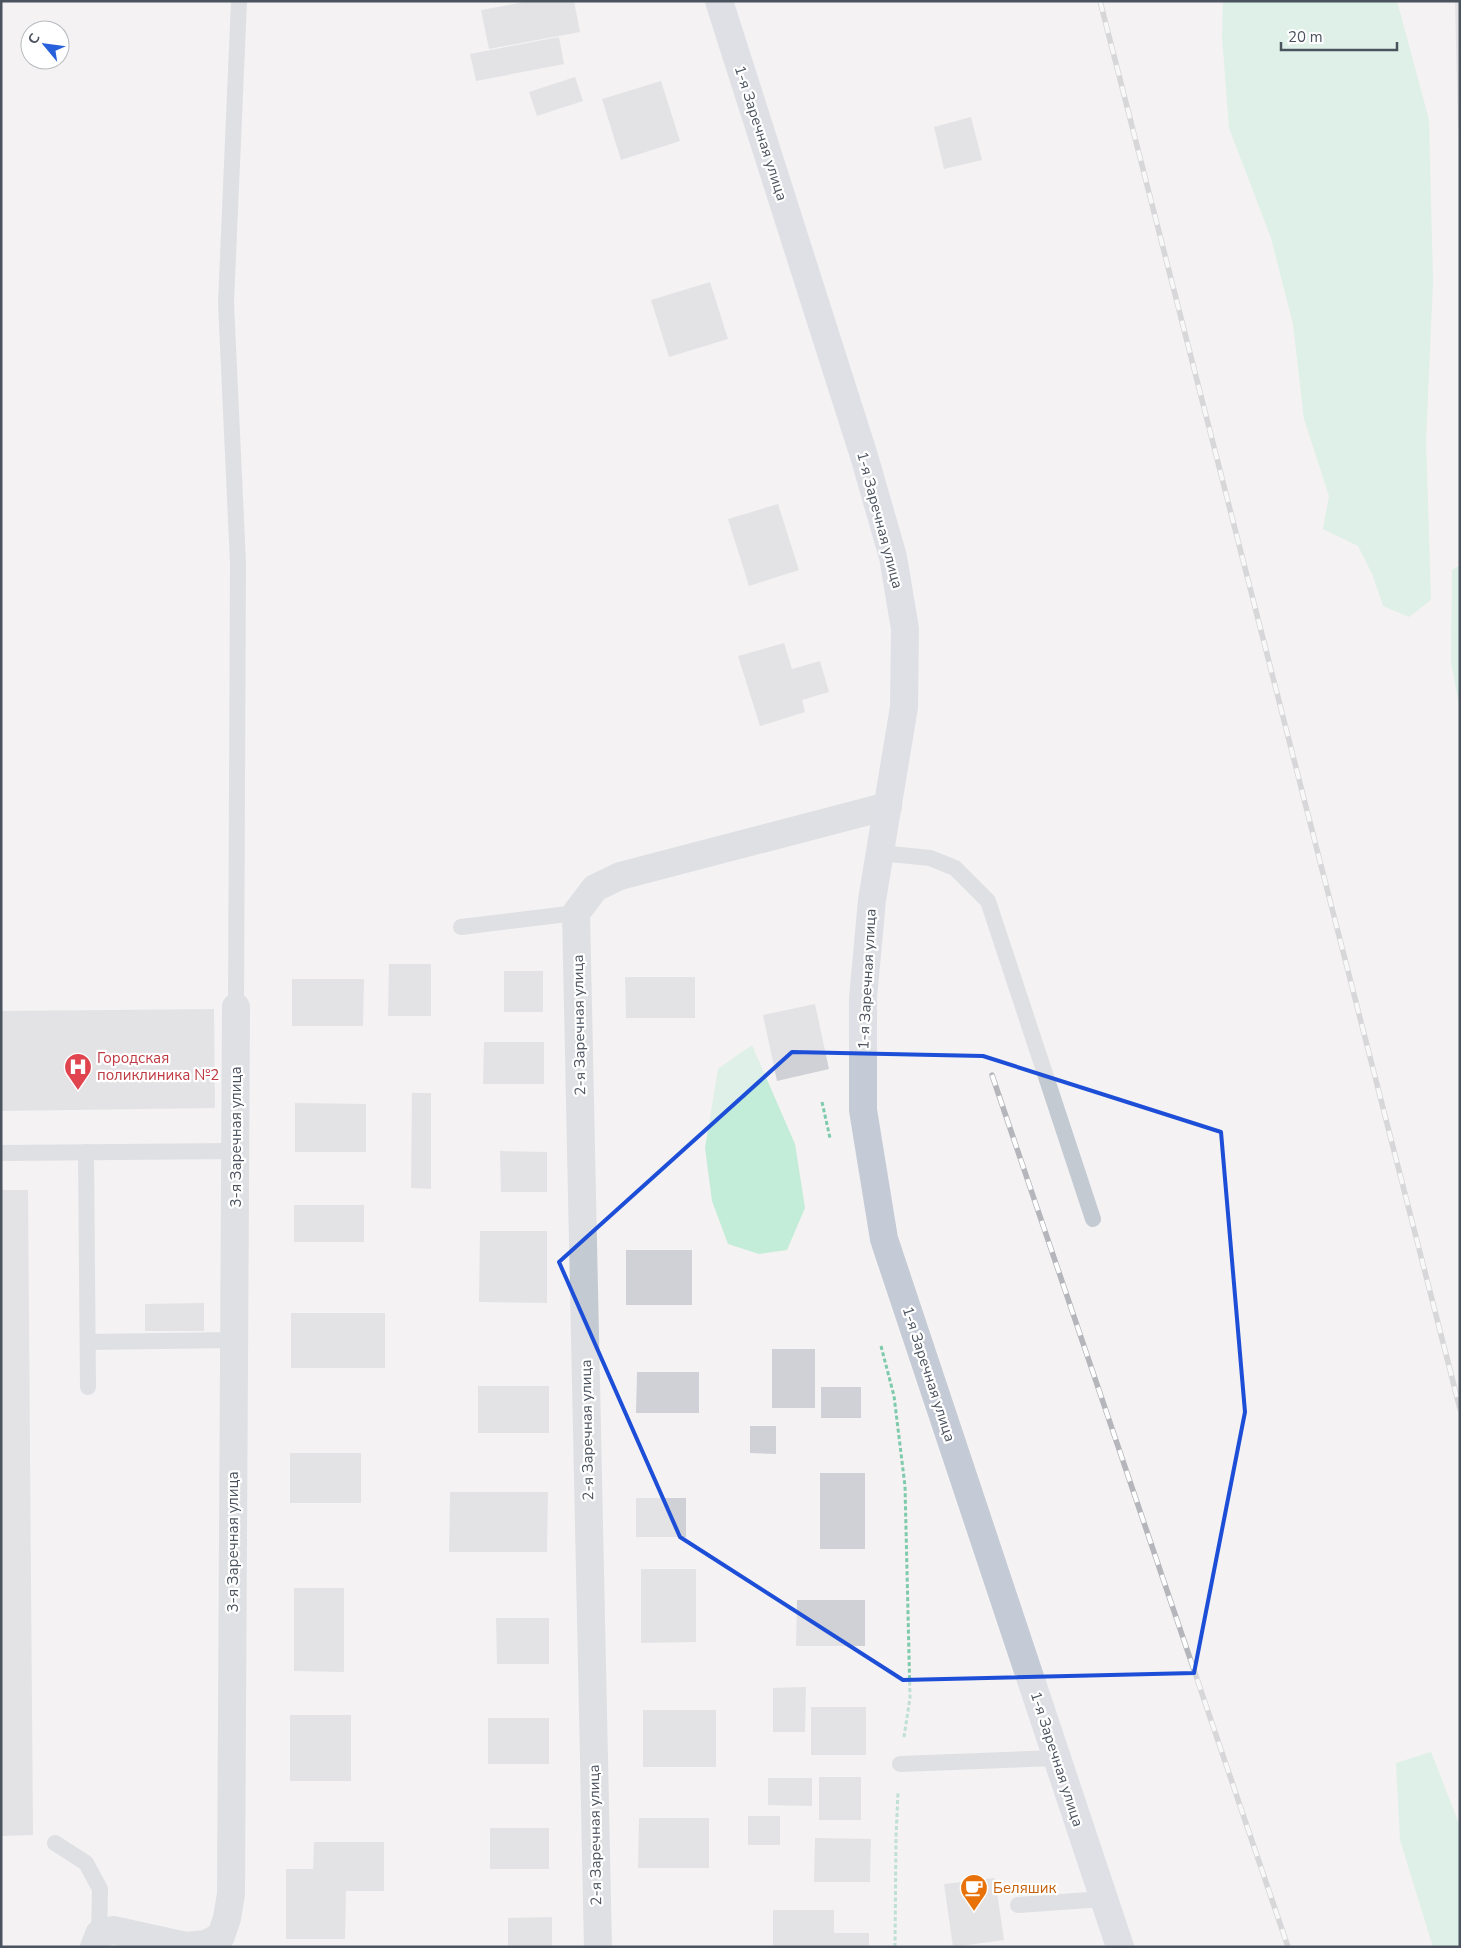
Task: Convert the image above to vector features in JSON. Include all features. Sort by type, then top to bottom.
[{"type":"street","name":"1-я Заречная улица","points":[[719,1],[864,456],[893,557],[905,629],[904,707],[872,900],[863,998],[863,1110],[884,1239],[1120,1947]]},
{"type":"street","points":[[576,913],[595,888],[620,876],[888,806]]},
{"type":"street","name":"2-я Заречная улица","points":[[576,913],[598,1947]]},
{"type":"street","name":"3-я Заречная улица","points":[[94,1943],[113,1930],[186,1946],[222,1941],[231,1894],[236,1007]]},
{"type":"lane","points":[[236,1007],[238,564],[226,302],[238,1]]},
{"type":"lane","points":[[880,853],[930,858],[955,868],[988,900],[1093,1219]]},
{"type":"lane","points":[[461,927],[576,913]]},
{"type":"lane","points":[[1,1153],[236,1151]]},
{"type":"lane","points":[[86,1152],[88,1387]]},
{"type":"lane","points":[[88,1342],[234,1340]]},
{"type":"lane","points":[[900,1764],[1057,1758]]},
{"type":"lane","points":[[55,1843],[86,1863],[100,1889],[94,1943]]},
{"type":"lane","points":[[1018,1905],[1104,1899]]},
{"type":"path","points":[[822,1102],[831,1140]]},
{"type":"path","points":[[879,1340],[894,1396],[905,1486],[910,1698],[900,1764],[896,1836],[895,1947]]},
{"type":"highlighted area","points":[[792,1052],[983,1056],[1221,1132],[1245,1412],[1194,1673],[903,1680],[680,1537],[559,1262]]},
{"type":"green space","points":[[1223,1],[1397,1],[1429,120],[1433,282],[1426,440],[1431,600],[1409,617],[1383,606],[1373,576],[1358,546],[1323,529],[1329,496],[1304,419],[1293,324],[1271,238],[1229,128],[1222,36]]},
{"type":"green space","points":[[1460,565],[1460,710],[1451,662],[1452,570]]},
{"type":"green space","points":[[752,1045],[795,1144],[805,1208],[787,1250],[759,1254],[728,1244],[712,1201],[705,1148],[718,1069]]},
{"type":"green space","points":[[1431,1752],[1460,1826],[1460,1947],[1433,1947],[1400,1840],[1396,1763]]},
{"type":"building","points":[[530,1],[574,1],[580,32],[489,49],[481,10]]},
{"type":"building","points":[[1455,1],[1460,1],[1460,129],[1458,129]]},
{"type":"building","points":[[559,37],[564,64],[476,81],[470,54]]},
{"type":"building","points":[[575,77],[583,101],[537,116],[529,92]]},
{"type":"building","points":[[661,81],[680,141],[621,160],[602,99]]},
{"type":"building","points":[[971,117],[982,160],[944,169],[934,127]]},
{"type":"building","points":[[710,282],[728,339],[669,357],[651,300]]},
{"type":"building","points":[[778,504],[799,570],[749,586],[728,519]]},
{"type":"building","points":[[784,643],[792,669],[820,661],[829,692],[802,700],[805,712],[760,726],[738,656]]},
{"type":"building","points":[[389,964],[431,964],[431,1016],[388,1016]]},
{"type":"building","points":[[504,971],[543,971],[543,1012],[504,1012]]},
{"type":"building","points":[[625,977],[695,977],[695,1018],[626,1018]]},
{"type":"building","points":[[292,979],[364,979],[363,1026],[292,1026]]},
{"type":"building","points":[[815,1004],[829,1069],[777,1081],[763,1015]]},
{"type":"building","points":[[214,1009],[215,1108],[1,1111],[1,1011]]},
{"type":"building","points":[[484,1042],[544,1042],[544,1084],[483,1084]]},
{"type":"building","points":[[412,1093],[431,1093],[431,1189],[411,1188]]},
{"type":"building","points":[[295,1103],[366,1104],[366,1152],[295,1152]]},
{"type":"building","points":[[500,1151],[547,1152],[547,1192],[501,1192]]},
{"type":"building","points":[[1,1190],[28,1190],[33,1835],[1,1836]]},
{"type":"building","points":[[294,1205],[364,1205],[364,1242],[294,1242]]},
{"type":"building","points":[[480,1231],[547,1231],[547,1303],[479,1302]]},
{"type":"building","points":[[626,1250],[692,1250],[692,1305],[626,1305]]},
{"type":"building","points":[[204,1303],[204,1331],[145,1331],[145,1304]]},
{"type":"building","points":[[291,1313],[385,1313],[385,1368],[291,1368]]},
{"type":"building","points":[[772,1349],[815,1349],[815,1408],[772,1408]]},
{"type":"building","points":[[637,1372],[699,1372],[699,1413],[636,1413]]},
{"type":"building","points":[[478,1386],[549,1386],[549,1433],[478,1433]]},
{"type":"building","points":[[821,1387],[861,1387],[861,1418],[821,1418]]},
{"type":"building","points":[[750,1426],[776,1426],[776,1454],[750,1453]]},
{"type":"building","points":[[290,1453],[361,1453],[361,1503],[290,1503]]},
{"type":"building","points":[[820,1473],[865,1473],[865,1549],[820,1549]]},
{"type":"building","points":[[450,1492],[548,1492],[547,1552],[449,1552]]},
{"type":"building","points":[[636,1498],[686,1498],[686,1537],[636,1537]]},
{"type":"building","points":[[641,1569],[696,1569],[696,1642],[641,1643]]},
{"type":"building","points":[[294,1588],[344,1588],[344,1672],[294,1671]]},
{"type":"building","points":[[797,1600],[865,1600],[865,1646],[796,1646]]},
{"type":"building","points":[[496,1618],[549,1618],[549,1664],[497,1664]]},
{"type":"building","points":[[806,1687],[805,1732],[773,1732],[773,1688]]},
{"type":"building","points":[[811,1707],[866,1707],[866,1755],[811,1755]]},
{"type":"building","points":[[643,1710],[716,1710],[716,1767],[643,1767]]},
{"type":"building","points":[[290,1715],[351,1715],[351,1781],[290,1781]]},
{"type":"building","points":[[488,1718],[549,1718],[549,1764],[488,1764]]},
{"type":"building","points":[[819,1777],[861,1777],[861,1820],[819,1820]]},
{"type":"building","points":[[768,1778],[812,1778],[812,1806],[768,1805]]},
{"type":"building","points":[[748,1816],[780,1816],[780,1845],[748,1845]]},
{"type":"building","points":[[639,1818],[709,1818],[709,1868],[638,1868]]},
{"type":"building","points":[[490,1828],[549,1828],[549,1869],[490,1869]]},
{"type":"building","points":[[815,1838],[871,1839],[870,1882],[814,1882]]},
{"type":"building","points":[[314,1842],[384,1842],[384,1891],[346,1891],[345,1939],[286,1939],[286,1869],[313,1869]]},
{"type":"building","name":"Беляшик","points":[[995,1878],[1004,1940],[953,1947],[944,1884]]},
{"type":"building","points":[[773,1910],[834,1910],[834,1933],[869,1933],[869,1947],[773,1947]]},
{"type":"building","points":[[552,1917],[552,1947],[508,1947],[508,1918]]},
{"type":"railway","points":[[1100,1],[1460,1409]]},
{"type":"railway","points":[[992,1075],[1288,1947]]},
{"type":"place","name":"Городская поликлиника №2","points":[[78,1091]]},
{"type":"place","name":"Беляшик","points":[[974,1912]]}]
